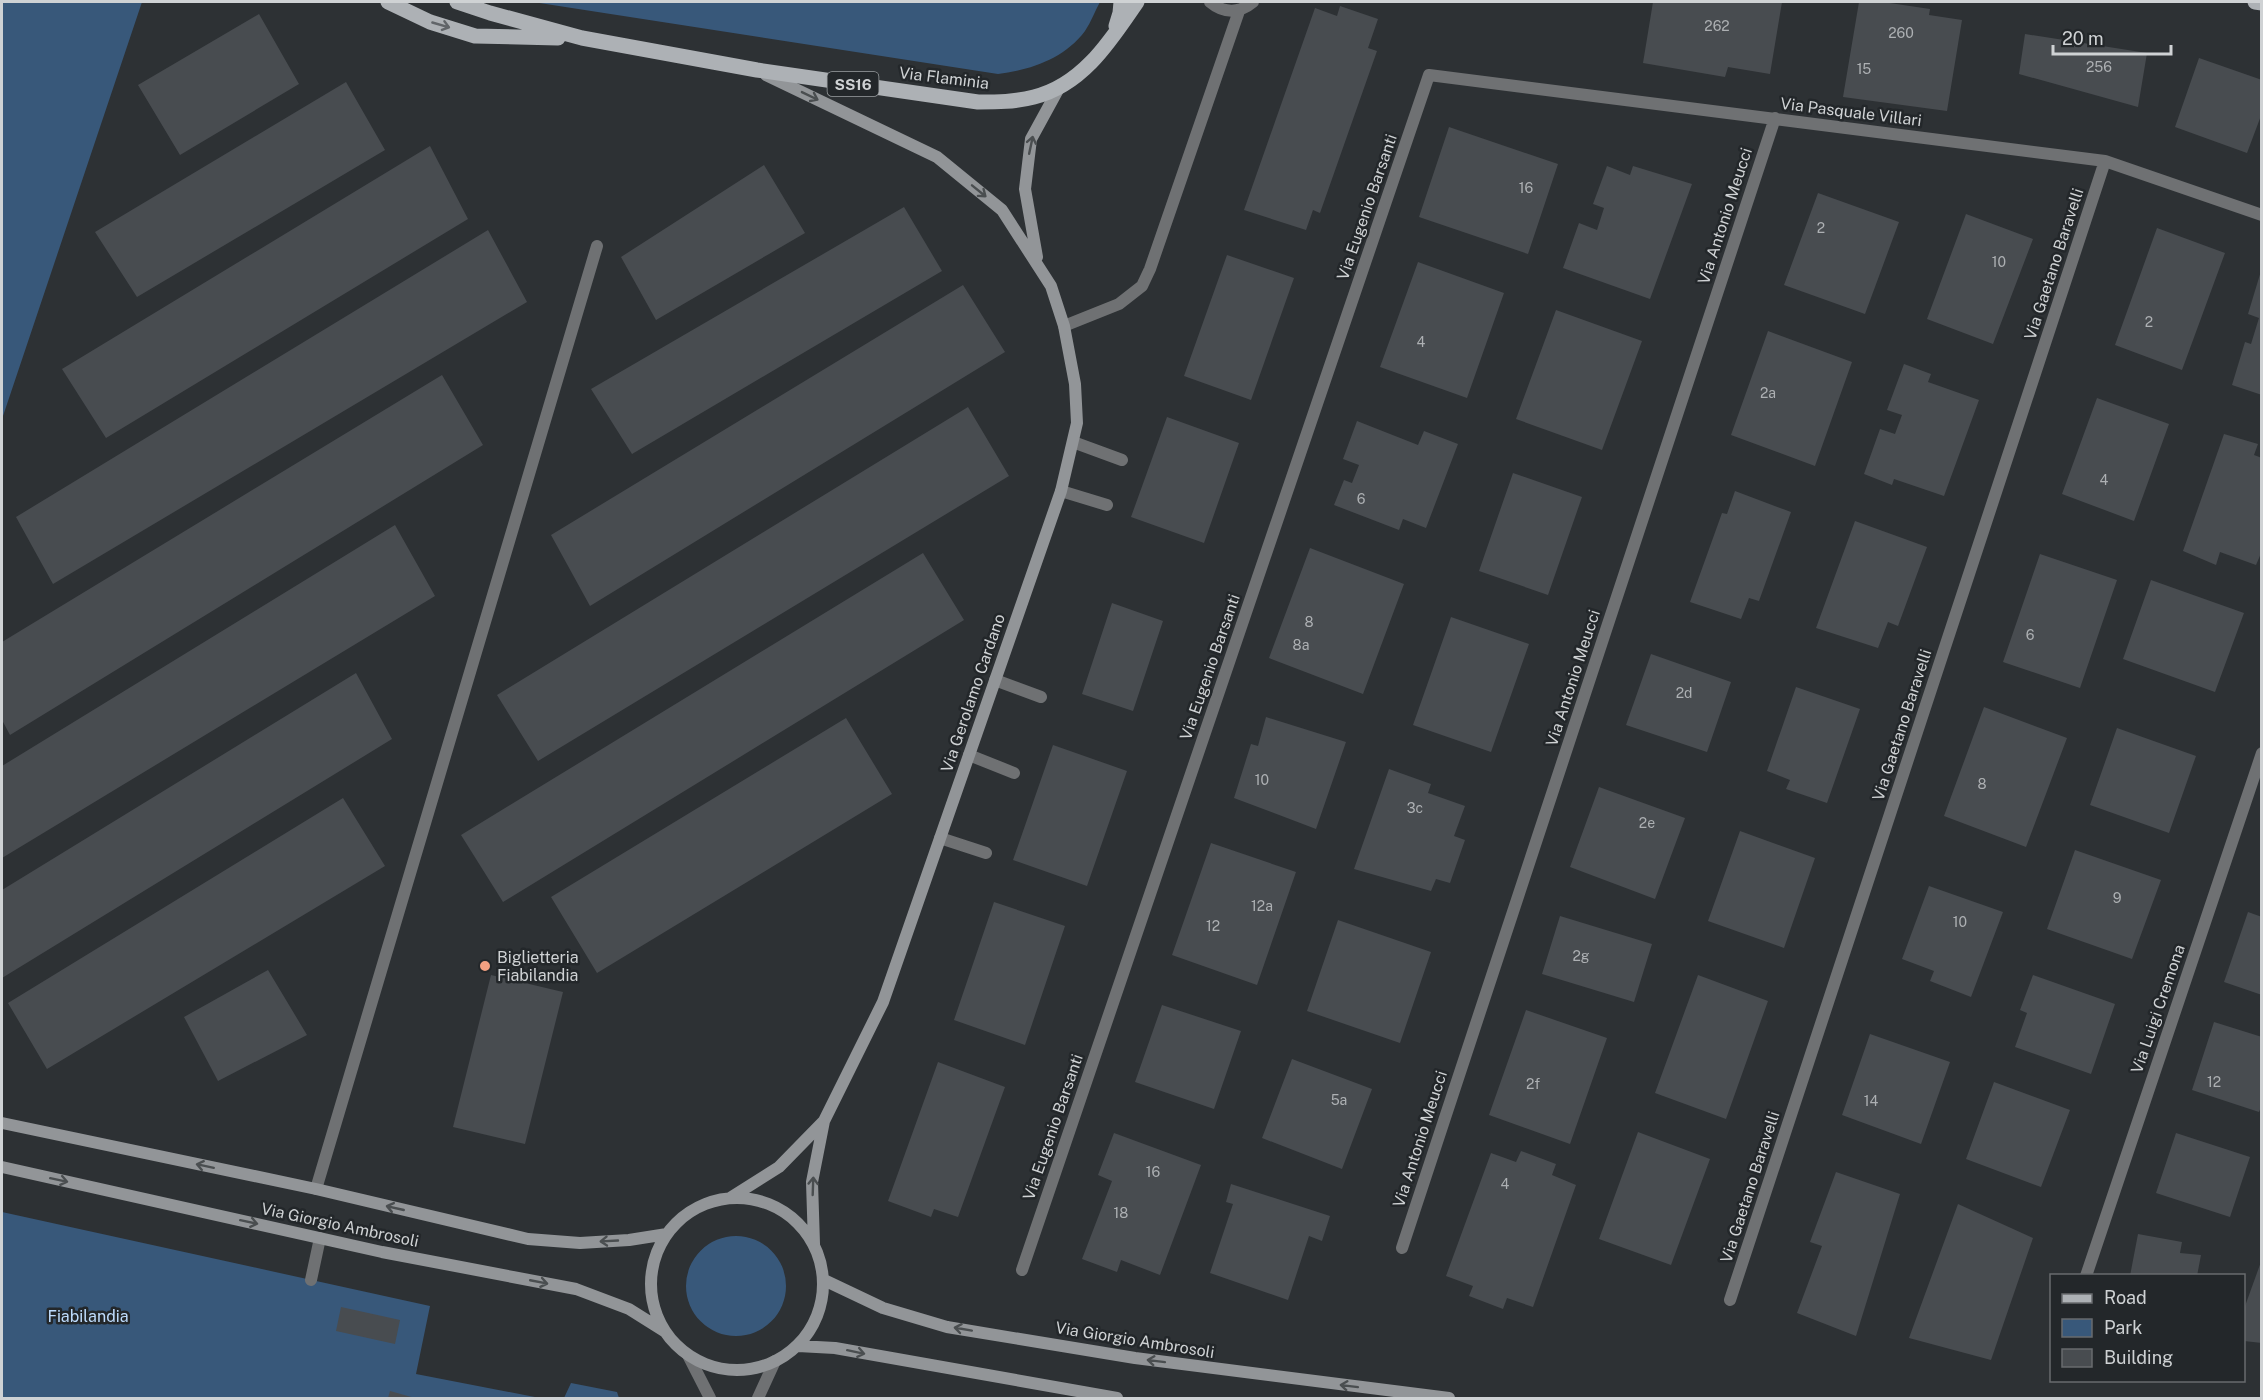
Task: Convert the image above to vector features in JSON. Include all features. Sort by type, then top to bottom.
[{"type":"main road","name":"Via Flaminia","points":[[388,2],[430,22],[475,36],[582,38]]},
{"type":"main road","name":"Via Flaminia","points":[[457,2],[582,38],[757,70],[978,102],[1006,102],[1036,97],[1060,86],[1087,67],[1108,45],[1137,2]]},
{"type":"main road","name":"Via Flaminia","points":[[1108,45],[1120,13],[1121,2]]},
{"type":"main road","points":[[2255,2],[2262,3]]},
{"type":"main road","name":"Via Gerolamo Cardano","points":[[757,70],[937,157],[1002,210],[1039,264],[1051,286],[1064,326],[1076,384],[1077,423],[1061,491],[883,1002],[824,1121],[812,1182],[814,1244]]},
{"type":"main road","name":"Via Gerolamo Cardano","points":[[1039,264],[1025,189],[1031,139],[1060,86]]},
{"type":"main road","name":"Via Gerolamo Cardano","points":[[730,1198],[779,1167],[824,1121]]},
{"type":"main road","name":"Via Giorgio Ambrosoli","points":[[2,1123],[316,1189],[528,1239],[580,1243],[629,1240],[667,1234]]},
{"type":"main road","name":"Via Giorgio Ambrosoli","points":[[2,1167],[320,1238],[576,1289],[629,1309],[664,1331]]},
{"type":"main road","points":[[730,1198],[756,1200],[777,1207],[796,1220],[811,1237],[824,1280],[819,1313],[798,1346],[761,1367],[735,1371],[710,1367],[688,1355],[675,1344],[664,1331],[654,1308],[651,1282],[655,1257],[667,1234],[684,1216],[706,1203],[730,1198]]},
{"type":"main road","name":"Via Giorgio Ambrosoli","points":[[824,1280],[883,1308],[947,1327],[1135,1359],[1449,1398]]},
{"type":"main road","points":[[798,1346],[835,1348],[1117,1398]]},
{"type":"street","points":[[1210,2],[1221,9],[1239,11]]},
{"type":"street","points":[[1064,326],[1119,304],[1142,286],[1150,269],[1239,11],[1253,2]]},
{"type":"street","name":"Via Pasquale Villari","points":[[1429,75],[2105,161],[2262,215]]},
{"type":"street","name":"Via Eugenio Barsanti","points":[[1022,1270],[1429,75]]},
{"type":"street","name":"Via Antonio Meucci","points":[[1402,1248],[1775,118]]},
{"type":"street","name":"Via Gaetano Baravelli","points":[[1730,1300],[2105,161]]},
{"type":"street","points":[[316,1189],[597,246]]},
{"type":"street","points":[[1073,442],[1122,460]]},
{"type":"street","points":[[1061,491],[1107,505]]},
{"type":"street","points":[[995,680],[1041,697]]},
{"type":"street","name":"Via Luigi Cremona","points":[[2086,1274],[2262,753]]},
{"type":"street","points":[[969,755],[1014,773]]},
{"type":"street","points":[[940,838],[986,853]]},
{"type":"street","points":[[311,1280],[320,1238]]},
{"type":"street","points":[[688,1355],[710,1398]]},
{"type":"street","points":[[758,1398],[775,1361]]},
{"type":"green space","points":[[2,2],[142,2],[2,419]]},
{"type":"green space","points":[[533,2],[1100,2],[1085,31],[1067,49],[1034,66],[998,74]]},
{"type":"green space","name":"Fiabilandia","points":[[2,1212],[430,1306],[416,1374],[540,1398],[2,1398]]},
{"type":"green space","points":[[736,1236],[755,1240],[771,1251],[782,1267],[786,1286],[782,1305],[771,1321],[755,1332],[736,1336],[717,1332],[701,1321],[690,1305],[686,1286],[690,1267],[701,1251],[717,1240]]},
{"type":"green space","points":[[571,1383],[617,1392],[619,1398],[564,1398]]},
{"type":"building","points":[[1653,2],[1782,2],[1770,74],[1728,67],[1725,77],[1643,63]]},
{"type":"building","points":[[1859,2],[1883,2],[1930,9],[1929,15],[1962,20],[1947,111],[1843,97]]},
{"type":"building","points":[[1340,6],[1378,19],[1368,48],[1377,51],[1320,213],[1313,210],[1306,230],[1244,210],[1315,8],[1337,16]]},
{"type":"building","points":[[259,14],[299,84],[180,155],[138,85]]},
{"type":"building","points":[[2025,34],[2147,53],[2138,107],[2019,74]]},
{"type":"building","points":[[2199,58],[2262,80],[2262,113],[2247,153],[2175,127]]},
{"type":"building","points":[[346,82],[385,150],[137,297],[95,232]]},
{"type":"building","points":[[1449,127],[1558,164],[1528,254],[1419,217]]},
{"type":"building","points":[[430,146],[468,219],[106,438],[62,369]]},
{"type":"building","points":[[764,165],[805,233],[656,320],[621,257]]},
{"type":"building","points":[[1607,166],[1630,175],[1633,166],[1692,184],[1650,299],[1563,268],[1579,223],[1597,230],[1604,208],[1593,204]]},
{"type":"building","points":[[1818,193],[1899,222],[1865,314],[1784,285]]},
{"type":"building","points":[[904,207],[942,271],[632,454],[591,389]]},
{"type":"building","points":[[1966,214],[2033,239],[1993,344],[1927,319]]},
{"type":"building","points":[[2157,228],[2225,253],[2182,370],[2115,345]]},
{"type":"building","points":[[488,230],[527,302],[53,584],[16,517]]},
{"type":"building","points":[[1227,255],[1294,278],[1251,400],[1184,376]]},
{"type":"building","points":[[1418,262],[1504,293],[1467,398],[1380,367]]},
{"type":"building","points":[[2261,271],[2262,395],[2232,385],[2245,342],[2251,344],[2259,318],[2248,314]]},
{"type":"building","points":[[963,285],[1005,352],[590,606],[551,535]]},
{"type":"building","points":[[1556,310],[1642,341],[1602,450],[1516,419]]},
{"type":"building","points":[[1768,331],[1852,362],[1815,466],[1731,435]]},
{"type":"building","points":[[1904,364],[1931,374],[1928,382],[1979,400],[1944,496],[1894,479],[1892,485],[1864,474],[1880,429],[1895,434],[1902,415],[1887,410]]},
{"type":"building","points":[[442,375],[483,445],[10,735],[2,720],[2,642]]},
{"type":"building","points":[[2097,398],[2169,424],[2134,521],[2062,494]]},
{"type":"building","points":[[968,407],[1009,476],[538,761],[497,695]]},
{"type":"building","points":[[1167,417],[1239,443],[1204,543],[1131,517]]},
{"type":"building","points":[[1357,421],[1418,445],[1424,431],[1458,444],[1426,528],[1403,519],[1399,530],[1334,505],[1344,480],[1352,483],[1359,465],[1343,459]]},
{"type":"building","points":[[2224,434],[2258,444],[2254,455],[2262,458],[2262,551],[2256,565],[2220,552],[2216,565],[2183,551]]},
{"type":"building","points":[[1513,473],[1582,497],[1548,595],[1479,571]]},
{"type":"building","points":[[1735,491],[1791,512],[1759,601],[1749,598],[1741,619],[1690,602],[1722,513],[1727,514]]},
{"type":"building","points":[[1855,521],[1927,547],[1898,626],[1888,622],[1878,648],[1816,628]]},
{"type":"building","points":[[395,525],[435,596],[2,858],[2,766]]},
{"type":"building","points":[[1310,548],[1404,584],[1363,694],[1269,658]]},
{"type":"building","points":[[923,553],[964,620],[503,902],[461,835]]},
{"type":"building","points":[[2040,554],[2117,580],[2080,688],[2003,662]]},
{"type":"building","points":[[2151,580],[2244,613],[2215,692],[2123,659]]},
{"type":"building","points":[[1112,603],[1163,621],[1133,711],[1082,694]]},
{"type":"building","points":[[1451,617],[1529,644],[1491,752],[1413,725]]},
{"type":"building","points":[[1651,654],[1731,682],[1707,752],[1626,725]]},
{"type":"building","points":[[356,673],[392,739],[2,978],[2,890]]},
{"type":"building","points":[[1796,687],[1860,709],[1827,803],[1786,789],[1790,780],[1767,771]]},
{"type":"building","points":[[1984,707],[2067,738],[2026,847],[1944,816]]},
{"type":"building","points":[[1266,717],[1346,742],[1316,829],[1234,798],[1251,744],[1258,746]]},
{"type":"building","points":[[846,718],[892,794],[597,973],[551,897]]},
{"type":"building","points":[[2117,728],[2196,756],[2169,833],[2090,805]]},
{"type":"building","points":[[1053,745],[1127,771],[1087,886],[1013,860]]},
{"type":"building","points":[[1389,769],[1431,784],[1428,793],[1465,806],[1454,836],[1465,840],[1450,883],[1436,879],[1431,891],[1354,869]]},
{"type":"building","points":[[1599,787],[1685,818],[1655,899],[1570,867]]},
{"type":"building","points":[[343,798],[385,866],[47,1069],[8,1003]]},
{"type":"building","points":[[1740,831],[1815,858],[1784,948],[1708,921]]},
{"type":"building","points":[[1211,843],[1296,872],[1257,985],[1172,955]]},
{"type":"building","points":[[2075,850],[2161,880],[2132,959],[2047,929]]},
{"type":"building","points":[[1929,886],[2003,912],[1971,997],[1930,981],[1934,971],[1902,959]]},
{"type":"building","points":[[994,902],[1065,926],[1025,1045],[954,1020]]},
{"type":"building","points":[[2248,912],[2262,917],[2262,995],[2224,982]]},
{"type":"building","points":[[1560,916],[1652,944],[1634,1002],[1542,974]]},
{"type":"building","points":[[1338,920],[1431,952],[1400,1043],[1307,1011]]},
{"type":"building","points":[[268,970],[307,1035],[218,1081],[184,1017]]},
{"type":"building","points":[[491,975],[563,992],[525,1144],[453,1127]]},
{"type":"building","points":[[1698,975],[1768,1001],[1726,1119],[1655,1093]]},
{"type":"building","points":[[2033,975],[2115,1004],[2091,1074],[2015,1047],[2027,1013],[2020,1010]]},
{"type":"building","points":[[1162,1005],[1241,1031],[1214,1109],[1135,1082]]},
{"type":"building","points":[[1526,1010],[1607,1038],[1570,1144],[1489,1115]]},
{"type":"building","points":[[2214,1022],[2262,1037],[2262,1105],[2259,1112],[2192,1090]]},
{"type":"building","points":[[1870,1034],[1950,1062],[1921,1144],[1842,1115]]},
{"type":"building","points":[[1292,1059],[1372,1089],[1342,1169],[1262,1138]]},
{"type":"building","points":[[938,1062],[1005,1087],[958,1217],[934,1209],[931,1217],[888,1201]]},
{"type":"building","points":[[1994,1082],[2070,1110],[2041,1187],[1966,1159]]},
{"type":"building","points":[[1638,1132],[1710,1159],[1671,1265],[1599,1239]]},
{"type":"building","points":[[1114,1133],[1201,1165],[1160,1275],[1121,1260],[1117,1272],[1082,1259],[1112,1181],[1098,1175]]},
{"type":"building","points":[[2176,1133],[2250,1157],[2230,1217],[2156,1193]]},
{"type":"building","points":[[1521,1151],[1556,1164],[1552,1175],[1576,1185],[1533,1307],[1507,1298],[1503,1309],[1469,1296],[1473,1286],[1446,1276],[1491,1153],[1516,1162]]},
{"type":"building","points":[[1836,1172],[1900,1194],[1856,1336],[1797,1313],[1822,1246],[1810,1242]]},
{"type":"building","points":[[1231,1184],[1330,1216],[1322,1241],[1309,1236],[1288,1300],[1210,1273],[1233,1204],[1226,1202]]},
{"type":"building","points":[[1958,1204],[2033,1238],[1991,1360],[1909,1338]]},
{"type":"building","points":[[2138,1234],[2182,1242],[2180,1253],[2201,1255],[2197,1274],[2130,1274]]},
{"type":"building","points":[[2262,1259],[2262,1343],[2245,1341],[2245,1306]]},
{"type":"building","points":[[341,1307],[400,1320],[395,1344],[336,1331]]},
{"type":"building","points":[[390,1391],[415,1398],[388,1398]]},
{"type":"place","name":"Biglietteria Fiabilandia","points":[[485,966]]}]
